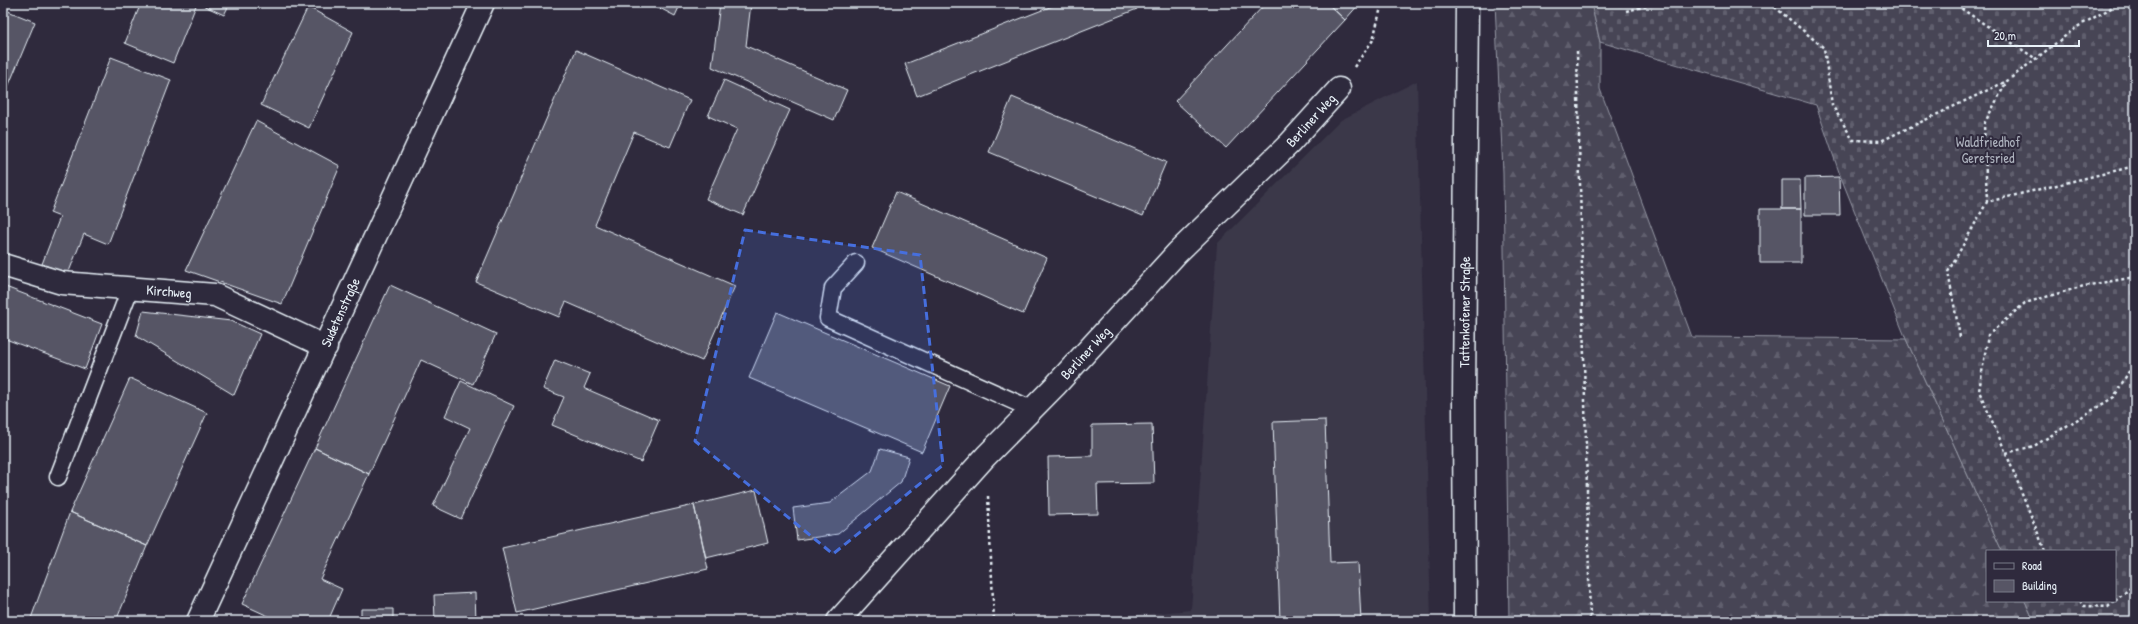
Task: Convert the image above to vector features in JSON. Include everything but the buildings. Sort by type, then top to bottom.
[{"type":"street","name":"Sudetenstraße","points":[[198,621],[326,347],[483,3]]},
{"type":"street","name":"Tattenkofener Straße","points":[[1465,621],[1464,393],[1467,3]]},
{"type":"street","name":"Berliner Weg","points":[[838,621],[986,456],[1177,253],[1290,143],[1339,89]]},
{"type":"street","name":"Kirchweg","points":[[3,265],[62,283],[215,295],[326,347]]},
{"type":"lane","points":[[856,263],[833,288],[828,318],[1031,409]]},
{"type":"lane","points":[[58,477],[130,289]]},
{"type":"path","points":[[1339,89],[1373,40],[1382,3]]},
{"type":"path","points":[[1626,11],[1660,3]]},
{"type":"path","points":[[1770,3],[1824,48],[1832,105],[1853,140],[1881,141],[2007,81],[2077,27],[2120,3]]},
{"type":"path","points":[[1959,3],[1962,9],[2036,59]]},
{"type":"path","points":[[1577,51],[1590,621]]},
{"type":"path","points":[[1960,337],[1948,272],[1987,202],[1984,124],[2007,81]]},
{"type":"path","points":[[1987,202],[2135,166]]},
{"type":"path","points":[[2045,550],[2006,453],[1979,391],[1988,335],[2025,303],[2084,286],[2135,277]]},
{"type":"path","points":[[2006,453],[2034,446],[2114,397],[2135,361]]},
{"type":"path","points":[[986,456],[994,621]]},
{"type":"path","points":[[2116,600],[2135,584]]},
{"type":"path","points":[[2081,602],[2084,606],[2108,607],[2114,602]]},
{"type":"highlighted area","points":[[745,230],[920,255],[943,465],[833,554],[695,441]]},
{"type":"shaded area","points":[[1417,81],[1431,621],[1072,621],[1191,610],[1217,244],[1341,120]]},
{"type":"green space","points":[[1495,3],[1591,3],[1600,42],[1600,89],[1692,337],[1906,339],[2002,550],[1986,550],[1986,602],[2025,602],[2034,621],[1509,621],[1503,172]]},
{"type":"green space","name":"Waldfriedhof Geretsried","points":[[1591,3],[2135,3],[2135,621],[2034,621],[2025,602],[2116,602],[2116,550],[2002,550],[1906,339],[1840,175],[1816,105],[1600,42]]}]
